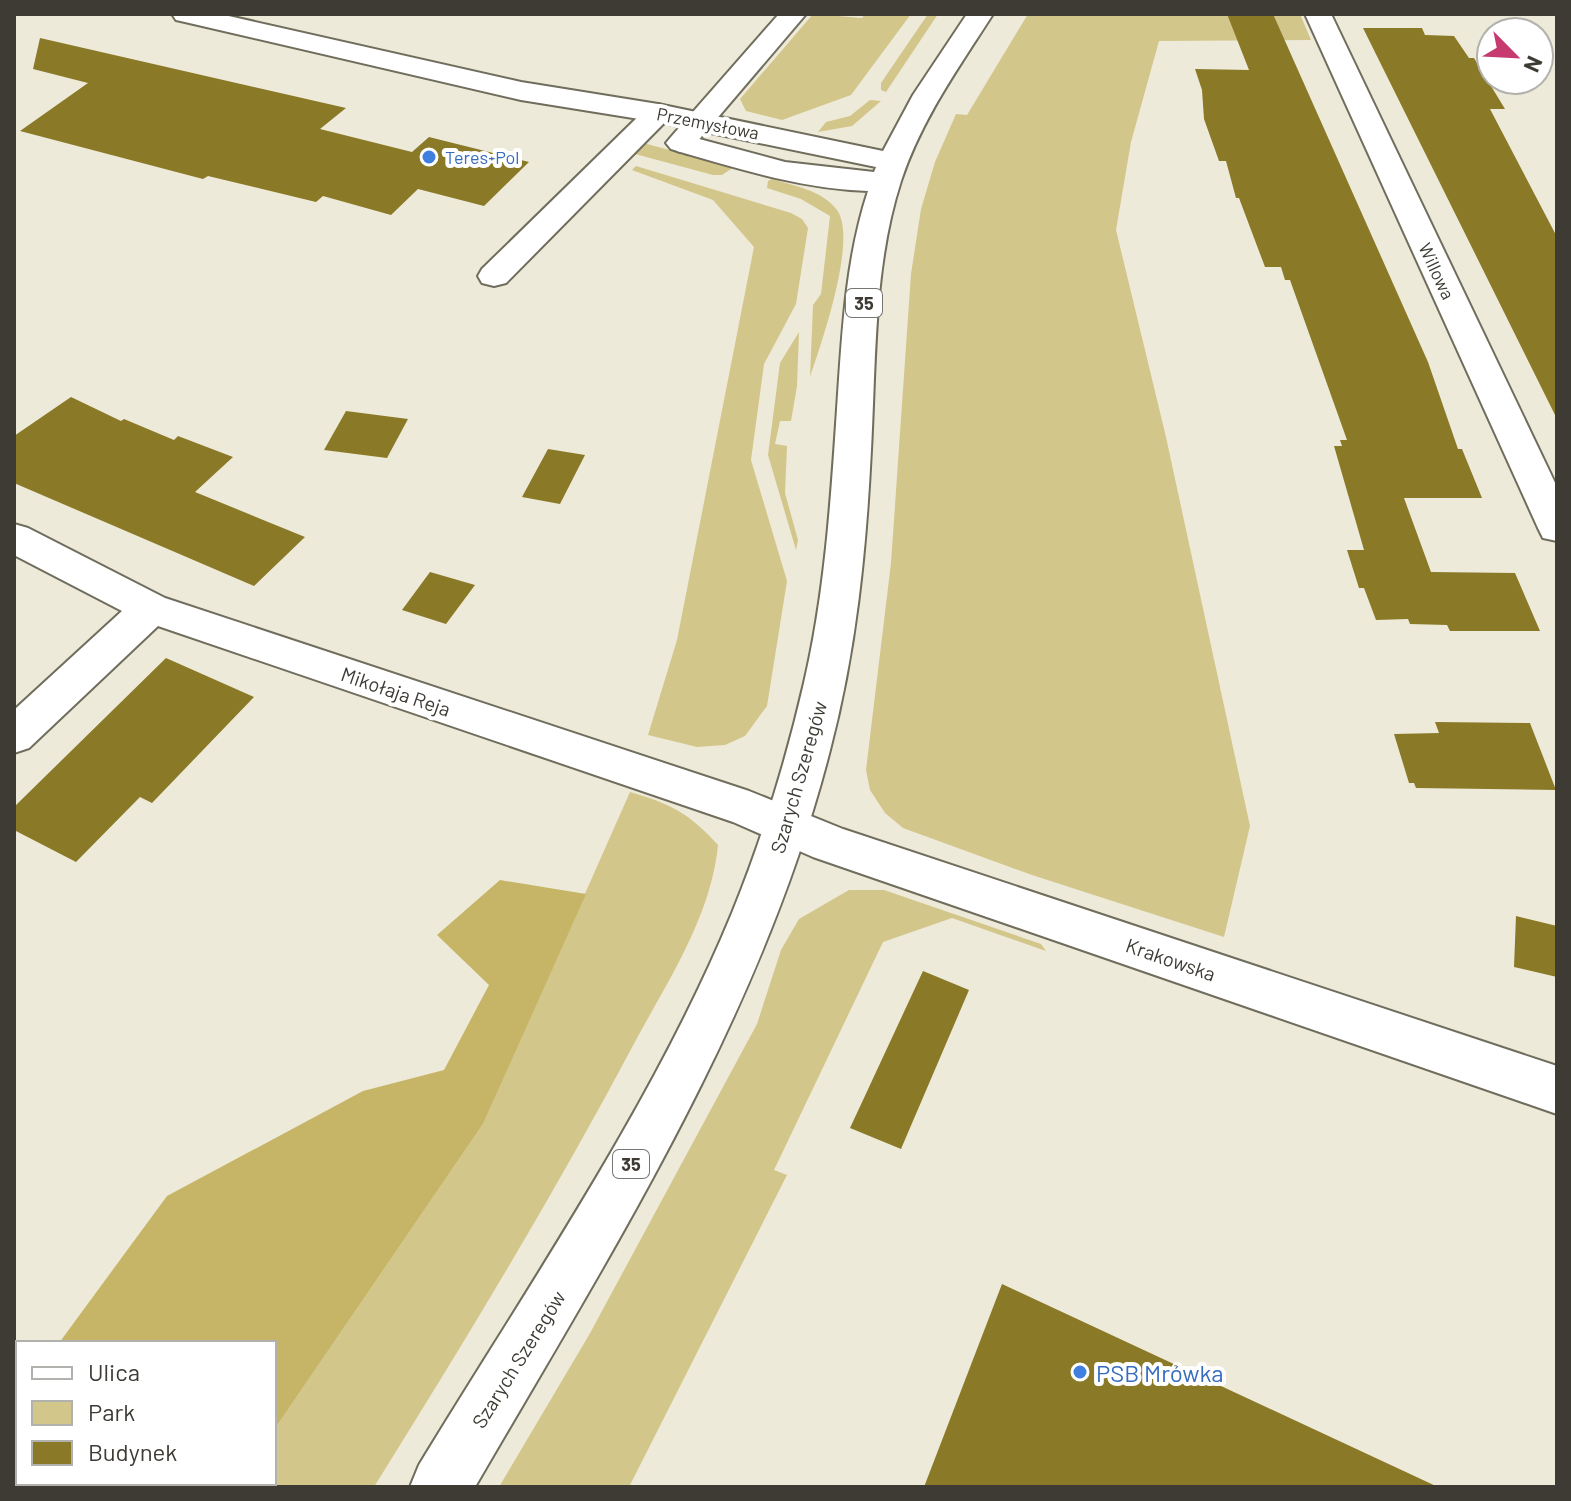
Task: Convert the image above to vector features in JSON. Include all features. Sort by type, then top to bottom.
[{"type":"main road","name":"Przemysłowa","points":[[185,14],[521,91],[538,101],[648,122],[701,121],[889,172]]},
{"type":"main road","points":[[681,143],[793,14]]},
{"type":"main road","name":"Szarych Szeregów","points":[[441,1487],[567,1280],[692,1053],[746,937],[787,824],[828,668],[850,499],[859,333],[876,213],[889,172],[932,88],[980,14]]},
{"type":"main road","name":"Willowa","points":[[1318,14],[1557,528]]},
{"type":"main road","name":"Przemysłowa","points":[[648,122],[681,143],[797,176],[849,182],[889,172]]},
{"type":"main road","points":[[494,276],[648,122]]},
{"type":"main road","name":"Mikołaja Reja","points":[[14,538],[151,608],[787,824]]},
{"type":"main road","points":[[14,736],[151,608]]},
{"type":"main road","name":"Krakowska","points":[[787,824],[859,853],[1557,1090]]},
{"type":"green space","points":[[813,14],[862,18],[865,14],[911,14],[851,95],[782,120],[746,111],[740,99]]},
{"type":"green space","points":[[928,14],[938,14],[886,92],[881,90],[881,83]]},
{"type":"green space","points":[[1028,14],[1300,14],[1311,40],[1159,41],[1131,142],[1116,230],[1166,437],[1250,826],[1224,937],[1032,875],[903,828],[885,813],[870,790],[866,770],[891,563],[911,274],[921,209],[935,162],[956,114],[967,115]]},
{"type":"green space","points":[[870,100],[881,101],[852,126],[818,132],[826,122],[850,116]]},
{"type":"green space","points":[[639,143],[734,167],[722,175],[713,175],[624,151]]},
{"type":"green space","points":[[636,166],[791,213],[802,219],[808,228],[796,304],[764,364],[751,460],[787,581],[767,706],[745,736],[725,745],[697,747],[648,735],[677,640],[754,247],[713,200],[632,170]]},
{"type":"green space","points":[[772,179],[824,198],[837,210],[842,224],[841,267],[836,292],[810,377],[813,305],[821,294],[830,216],[801,199],[767,188],[768,181]]},
{"type":"green space","points":[[799,332],[797,386],[791,421],[780,421],[775,444],[787,446],[785,493],[798,540],[796,550],[768,455],[780,363]]},
{"type":"green space","points":[[630,792],[678,811],[718,845],[714,871],[698,922],[675,970],[542,1210],[374,1487],[235,1487],[276,1485],[276,1427],[483,1124]]},
{"type":"green space","points":[[849,890],[884,890],[1041,944],[1046,951],[952,918],[883,942],[774,1170],[787,1175],[629,1487],[499,1487],[589,1335],[757,1024],[781,950],[799,919]]},
{"type":"shaded area","points":[[500,880],[586,894],[483,1124],[276,1427],[276,1341],[60,1341],[167,1196],[363,1091],[444,1070],[489,985],[437,935]]},
{"type":"shaded area","points":[[16,1401],[16,1485],[236,1485],[14,1487]]},
{"type":"building","points":[[1227,14],[1273,14],[1428,362],[1458,449],[1462,449],[1482,498],[1404,498],[1431,572],[1515,573],[1540,631],[1450,631],[1447,625],[1410,624],[1408,619],[1376,620],[1364,588],[1359,588],[1347,550],[1364,550],[1334,446],[1342,446],[1340,440],[1347,440],[1290,280],[1285,280],[1281,267],[1265,267],[1239,198],[1236,198],[1226,161],[1219,161],[1204,119],[1202,90],[1195,69],[1249,70]]},
{"type":"building","points":[[1363,28],[1422,28],[1425,35],[1454,36],[1469,58],[1475,60],[1475,96],[1497,96],[1505,109],[1490,109],[1557,237],[1557,419]]},
{"type":"building","points":[[40,38],[346,108],[320,129],[412,152],[429,137],[529,162],[484,206],[418,189],[391,215],[323,196],[316,202],[208,176],[203,179],[20,131],[88,83],[33,69]]},
{"type":"building","points":[[71,397],[121,421],[124,419],[174,440],[178,436],[233,457],[195,492],[305,537],[254,586],[14,483],[14,436]]},
{"type":"building","points":[[346,411],[408,419],[387,458],[324,450]]},
{"type":"building","points":[[548,449],[585,455],[560,504],[522,497]]},
{"type":"building","points":[[430,572],[475,585],[446,624],[402,610]]},
{"type":"building","points":[[166,658],[254,697],[152,803],[140,797],[76,862],[14,830],[14,807]]},
{"type":"building","points":[[1435,722],[1530,723],[1556,790],[1416,788],[1414,783],[1409,783],[1394,734],[1439,733]]},
{"type":"building","points":[[1516,916],[1557,926],[1557,977],[1514,967]]},
{"type":"building","points":[[923,971],[969,990],[901,1149],[850,1128]]},
{"type":"building","name":"PSB Mrówka","points":[[1002,1284],[1438,1487],[924,1487]]},
{"type":"place","name":"Teres-Pol","points":[[429,157]]},
{"type":"place","name":"PSB Mrówka","points":[[1080,1372]]}]
